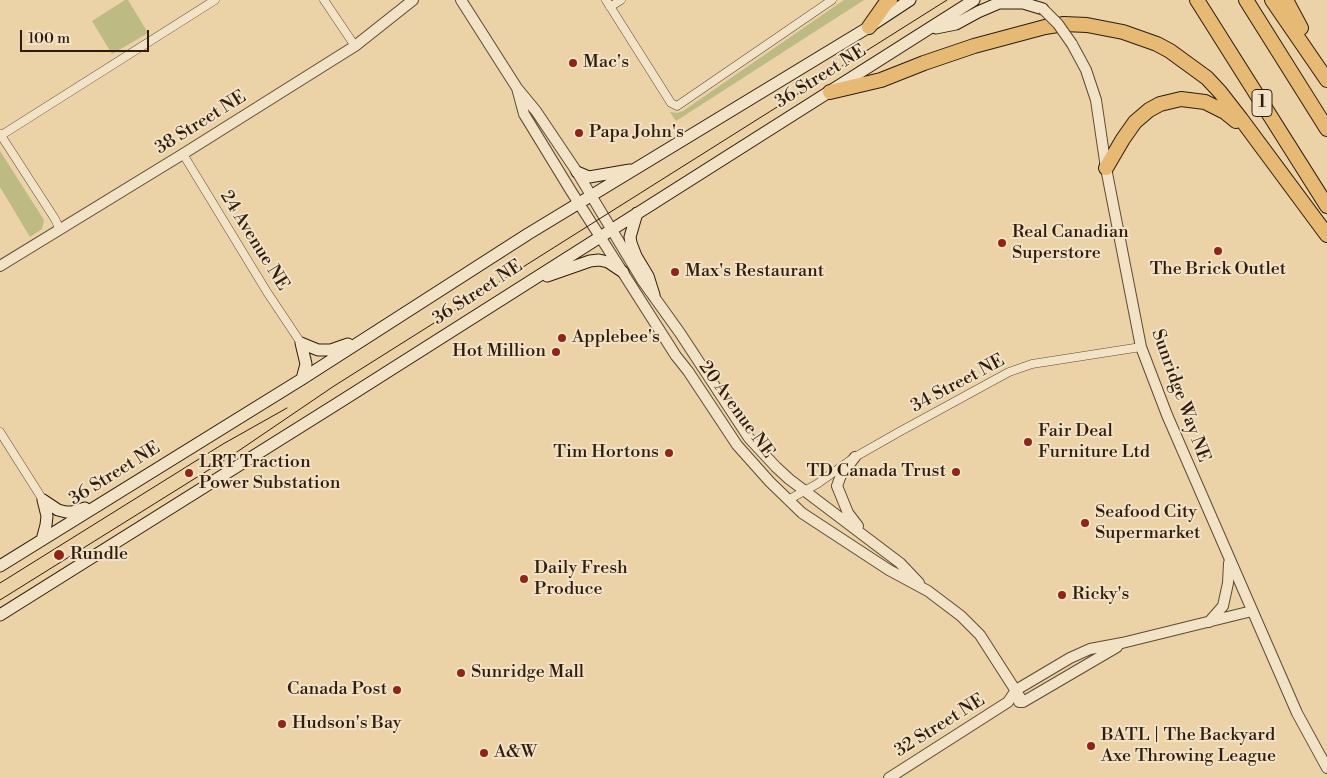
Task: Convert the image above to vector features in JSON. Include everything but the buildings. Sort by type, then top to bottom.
[{"type":"highway","points":[[869,27],[890,0]]},
{"type":"highway","name":"1","points":[[1197,0],[1327,206]]},
{"type":"highway","name":"1","points":[[1246,0],[1327,129]]},
{"type":"highway","points":[[1272,0],[1327,80]]},
{"type":"highway","points":[[1286,0],[1303,31],[1315,60]]},
{"type":"highway","points":[[830,92],[881,80],[924,62],[1045,27],[1064,24],[1087,25],[1134,35],[1157,44],[1182,59],[1220,92],[1327,235]]},
{"type":"highway","points":[[1106,168],[1122,139],[1135,122],[1149,110],[1170,101],[1192,100],[1214,106],[1225,112],[1257,140]]},
{"type":"main road","name":"36 Street NE","points":[[0,566],[302,380],[528,234],[869,27],[910,0]]},
{"type":"main road","name":"36 Street NE","points":[[0,614],[335,405],[974,0]]},
{"type":"main road","points":[[928,30],[956,24],[999,3],[1041,5]]},
{"type":"main road","points":[[577,172],[589,177],[634,169]]},
{"type":"main road","points":[[638,213],[630,237],[631,243],[633,251],[648,276],[654,295]]},
{"type":"main road","points":[[529,282],[590,261],[599,260],[608,262],[623,272]]},
{"type":"main road","points":[[301,343],[318,350],[331,350],[369,337]]},
{"type":"main road","points":[[301,343],[306,364],[302,380]]},
{"type":"main road","points":[[44,500],[58,510],[72,512],[105,501]]},
{"type":"main road","points":[[42,540],[47,516],[44,500]]},
{"type":"street","points":[[60,230],[0,135],[216,0]]},
{"type":"street","points":[[324,0],[354,46]]},
{"type":"street","name":"38 Street NE","points":[[0,266],[354,46],[413,0]]},
{"type":"street","points":[[461,0],[517,88]]},
{"type":"street","points":[[621,0],[608,3],[671,103],[677,106],[832,0]]},
{"type":"street","name":"Sunridge Way NE","points":[[1032,0],[1041,5],[1058,24],[1072,44],[1086,70],[1096,100],[1106,168],[1141,347],[1167,415],[1296,713],[1327,768]]},
{"type":"street","name":"20 Avenue NE","points":[[517,88],[536,111],[591,196],[600,213],[606,233],[623,272],[724,428],[753,464],[802,513],[889,570],[928,591]]},
{"type":"street","name":"20 Avenue NE","points":[[517,88],[524,114],[578,203],[590,220],[606,233],[654,295],[749,438],[776,467],[900,563],[928,591],[960,616],[980,635],[1024,702]]},
{"type":"street","name":"24 Avenue NE","points":[[183,154],[267,292],[301,343]]},
{"type":"street","name":"34 Street NE","points":[[788,500],[817,484],[855,457],[1009,372],[1032,364],[1141,347]]},
{"type":"street","points":[[0,432],[44,500]]},
{"type":"street","points":[[855,457],[841,475],[837,486],[848,513],[866,537]]},
{"type":"street","points":[[1209,622],[1224,606],[1228,583],[1229,559]]},
{"type":"street","name":"32 Street NE","points":[[888,778],[1008,702],[1016,690],[1070,658],[1090,649],[1122,644],[1252,612]]},
{"type":"street","name":"32 Street NE","points":[[1008,702],[1024,702],[1122,644]]},
{"type":"shaded area","points":[[125,0],[128,0],[148,33],[112,54],[92,21]]},
{"type":"shaded area","points":[[844,0],[864,0],[676,121],[670,112],[677,113],[683,111]]},
{"type":"shaded area","points":[[0,151],[44,220],[42,229],[30,237],[0,187]]},
{"type":"tram line","points":[[0,600],[231,456],[334,386],[947,0]]},
{"type":"tram line","points":[[0,583],[223,444],[287,408]]},
{"type":"place","name":"Mac's","points":[[573,63]]},
{"type":"place","name":"Papa John's","points":[[579,133]]},
{"type":"place","name":"Real Canadian Superstore","points":[[1002,243]]},
{"type":"place","name":"The Brick Outlet","points":[[1218,251]]},
{"type":"place","name":"Max's Restaurant","points":[[675,272]]},
{"type":"place","name":"Applebee's","points":[[562,338]]},
{"type":"place","name":"Hot Million","points":[[556,352]]},
{"type":"place","name":"Fair Deal Furniture Ltd","points":[[1028,442]]},
{"type":"place","name":"Tim Hortons","points":[[669,453]]},
{"type":"place","name":"TD Canada Trust","points":[[956,472]]},
{"type":"place","name":"LRT Traction Power Substation","points":[[189,473]]},
{"type":"place","name":"Seafood City Supermarket","points":[[1085,523]]},
{"type":"place","name":"Rundle","points":[[59,555]]},
{"type":"place","name":"Daily Fresh Produce","points":[[524,579]]},
{"type":"place","name":"Ricky's","points":[[1062,595]]},
{"type":"place","name":"Sunridge Mall","points":[[461,673]]},
{"type":"place","name":"Canada Post","points":[[397,690]]},
{"type":"place","name":"Hudson's Bay","points":[[282,724]]},
{"type":"place","name":"BATL | The Backyard Axe Throwing League","points":[[1091,746]]},
{"type":"place","name":"A&W","points":[[484,753]]}]
